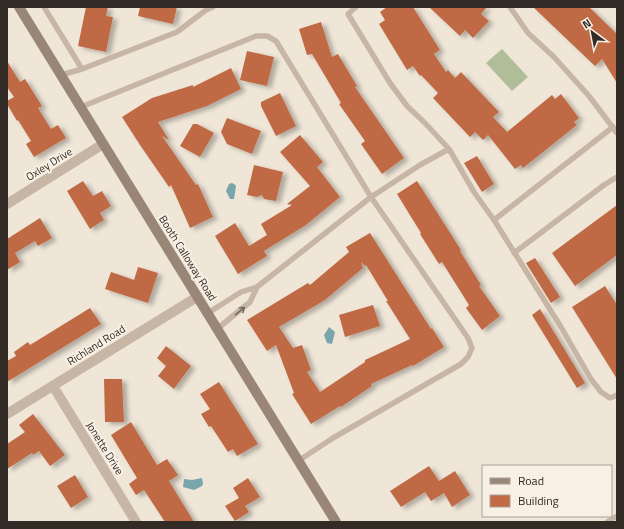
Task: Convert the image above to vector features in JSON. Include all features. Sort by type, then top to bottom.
[{"type":"street","name":"Booth Calloway Road","points":[[19,7],[336,522]]},
{"type":"street","name":"Oxley Drive","points":[[7,204],[104,144]]},
{"type":"street","name":"Richland Road","points":[[7,414],[197,297]]},
{"type":"street","name":"Jonette Drive","points":[[53,386],[136,522]]},
{"type":"lane","points":[[44,7],[82,69]]},
{"type":"lane","points":[[61,75],[82,69],[177,32],[206,10],[213,7]]},
{"type":"lane","points":[[356,7],[348,14],[390,83],[407,106],[449,149],[474,192],[494,220],[561,327],[591,379],[601,392],[610,398],[617,395]]},
{"type":"lane","points":[[510,7],[528,33],[554,57],[590,96],[617,133]]},
{"type":"lane","points":[[81,107],[256,36],[267,36],[276,41],[372,197],[468,338],[472,348],[468,357],[461,364],[333,438],[298,461]]},
{"type":"lane","points":[[494,220],[613,127]]},
{"type":"lane","points":[[208,313],[241,292],[257,287],[372,197],[420,165],[449,149]]},
{"type":"lane","points":[[514,253],[604,185],[617,177]]},
{"type":"lane","points":[[217,329],[250,302],[257,287]]},
{"type":"lane","points":[[607,522],[617,516]]},
{"type":"green space","points":[[502,49],[528,77],[512,91],[486,63]]},
{"type":"water","points":[[232,183],[236,186],[234,199],[230,199],[226,191],[229,184]]},
{"type":"water","points":[[329,327],[335,332],[332,344],[327,343],[324,335]]},
{"type":"water","points":[[202,478],[202,486],[194,490],[183,487],[184,479],[192,480]]},
{"type":"building","points":[[86,7],[108,7],[106,16],[113,17],[106,52],[78,46]]},
{"type":"building","points":[[140,7],[177,7],[173,24],[138,16]]},
{"type":"building","points":[[387,7],[413,7],[440,50],[434,54],[446,72],[448,70],[455,78],[461,72],[499,112],[493,117],[507,132],[552,95],[555,99],[561,94],[579,118],[574,122],[577,125],[523,168],[521,165],[515,169],[488,135],[483,140],[475,132],[470,137],[433,98],[438,93],[421,75],[420,76],[413,66],[407,70],[379,24],[385,20],[380,12]]},
{"type":"building","points":[[429,7],[487,7],[481,14],[489,21],[473,38],[465,30],[460,36]]},
{"type":"building","points":[[533,7],[589,7],[617,34],[617,83],[602,59],[595,66]]},
{"type":"building","points":[[321,22],[332,57],[338,54],[357,86],[355,87],[404,158],[382,174],[361,144],[365,141],[339,104],[341,103],[312,54],[307,55],[299,29]]},
{"type":"building","points":[[247,51],[274,57],[267,86],[240,80]]},
{"type":"building","points":[[7,61],[20,82],[25,79],[42,106],[38,108],[51,129],[58,125],[66,138],[34,157],[26,144],[31,141],[7,104],[7,101],[14,97],[7,87]]},
{"type":"building","points":[[231,68],[241,89],[207,106],[158,122],[169,140],[162,136],[196,185],[198,184],[213,217],[190,228],[171,185],[169,187],[122,117],[152,98],[193,85],[193,87]]},
{"type":"building","points":[[280,93],[296,126],[276,136],[261,106],[261,102]]},
{"type":"building","points":[[227,118],[261,131],[252,154],[227,144],[221,132]]},
{"type":"building","points":[[193,124],[197,124],[214,133],[200,157],[180,146]]},
{"type":"building","points":[[300,135],[323,162],[317,167],[340,197],[306,225],[264,251],[267,256],[238,274],[215,236],[235,223],[249,246],[267,235],[261,224],[292,205],[287,204],[310,186],[280,152]]},
{"type":"building","points":[[477,156],[494,184],[482,192],[464,163]]},
{"type":"building","points":[[254,165],[283,172],[276,201],[264,199],[262,195],[257,197],[247,195]]},
{"type":"building","points":[[83,181],[93,196],[102,191],[111,206],[100,213],[104,220],[90,229],[67,191]]},
{"type":"building","points":[[417,181],[461,250],[460,251],[481,285],[479,286],[500,316],[482,330],[466,308],[469,305],[442,262],[439,264],[397,194]]},
{"type":"building","points":[[617,205],[617,255],[575,286],[552,253]]},
{"type":"building","points":[[40,218],[52,238],[38,246],[35,241],[15,253],[20,262],[7,270],[7,239]]},
{"type":"building","points":[[370,233],[444,347],[413,366],[412,365],[371,384],[372,386],[341,407],[340,406],[311,424],[292,394],[294,393],[276,345],[267,351],[247,320],[308,283],[310,285],[349,252],[346,247]],"holes":[[[361,262],[365,266],[366,265],[388,301],[386,301],[410,339],[365,360],[365,362],[320,392],[307,372],[311,370],[302,345],[293,348],[279,327],[325,300],[363,268]]]},
{"type":"building","points":[[535,258],[560,297],[551,303],[526,263]]},
{"type":"building","points":[[138,267],[158,273],[148,303],[105,289],[111,272],[134,280]]},
{"type":"building","points":[[605,286],[617,305],[617,379],[572,307]]},
{"type":"building","points":[[373,305],[380,326],[345,337],[339,315]]},
{"type":"building","points":[[90,308],[101,324],[7,382],[7,361],[16,356],[14,352],[28,342],[30,345]]},
{"type":"building","points":[[540,309],[585,383],[577,388],[532,315]]},
{"type":"building","points":[[166,346],[191,366],[174,389],[158,376],[166,366],[157,358]]},
{"type":"building","points":[[104,379],[122,379],[124,422],[105,422]]},
{"type":"building","points":[[219,382],[258,444],[237,456],[233,449],[228,452],[211,426],[209,427],[201,414],[210,409],[200,394]]},
{"type":"building","points":[[33,414],[65,455],[50,466],[39,451],[33,455],[32,453],[7,469],[7,444],[25,432],[19,425]]},
{"type":"building","points":[[131,422],[157,465],[167,459],[178,475],[169,481],[194,522],[165,522],[144,490],[136,495],[129,484],[137,478],[111,435]]},
{"type":"building","points":[[429,466],[439,481],[455,471],[470,495],[452,507],[444,493],[431,501],[425,492],[401,507],[390,491]]},
{"type":"building","points":[[75,475],[88,497],[71,508],[57,486]]},
{"type":"building","points":[[248,478],[260,497],[245,506],[249,512],[235,521],[225,506],[239,498],[233,488]]}]
